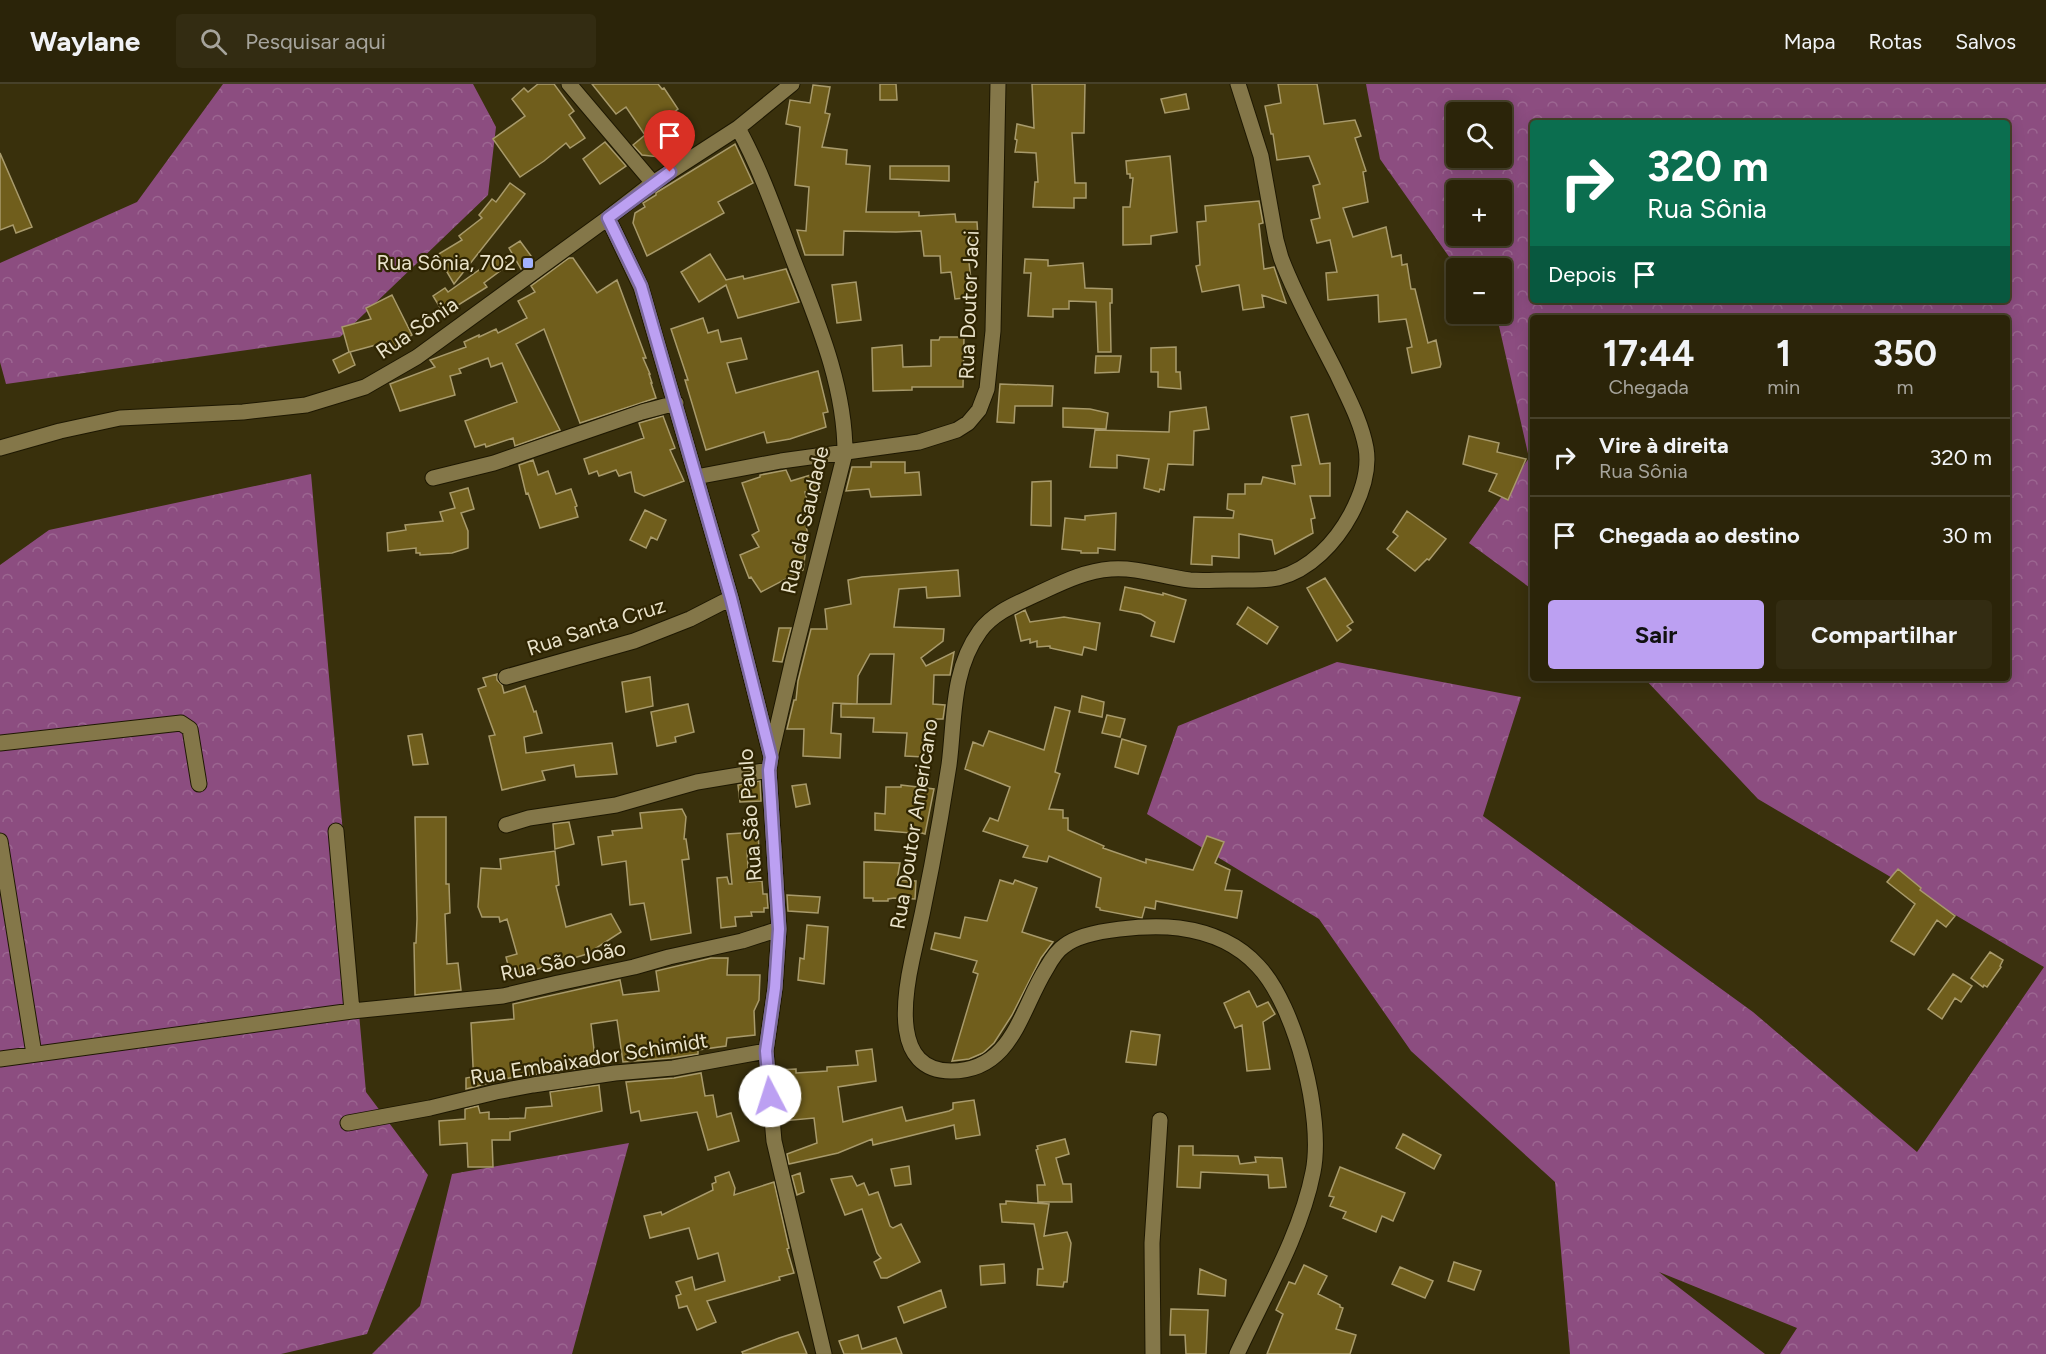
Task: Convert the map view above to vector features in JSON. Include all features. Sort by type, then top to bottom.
[{"type":"street","points":[[568,84],[653,183]]},
{"type":"street","name":"Rua Sônia","points":[[0,448],[60,431],[120,418],[243,412],[306,405],[365,387],[417,357],[653,183],[738,128],[792,84]]},
{"type":"street","name":"Rua Doutor Jaci","points":[[696,477],[781,461],[910,444],[944,435],[968,423],[979,410],[984,399],[991,357],[998,84]]},
{"type":"street","name":"Rua Doutor Americano","points":[[1237,1354],[1292,1236],[1308,1194],[1315,1164],[1316,1130],[1309,1082],[1291,1024],[1277,992],[1261,968],[1241,950],[1214,936],[1186,929],[1140,927],[1094,934],[1078,939],[1063,946],[1049,963],[1005,1047],[991,1060],[963,1070],[938,1070],[922,1062],[914,1053],[908,1039],[905,1017],[906,989],[931,873],[949,762],[957,686],[964,661],[980,631],[993,617],[1011,606],[1075,576],[1100,570],[1123,568],[1193,580],[1274,579],[1290,574],[1306,565],[1328,546],[1347,522],[1358,500],[1366,477],[1367,462],[1364,440],[1352,405],[1281,258],[1261,156],[1238,84]]},
{"type":"street","name":"Rua da Saudade","points":[[738,128],[764,178],[827,351],[845,426],[845,453],[793,659],[770,763]]},
{"type":"street","name":"Rua São Paulo","points":[[608,218],[641,286],[676,403],[731,598],[770,763],[779,929],[775,988],[766,1051],[774,1141],[824,1354]]},
{"type":"street","points":[[433,478],[494,463],[642,412],[676,403]]},
{"type":"street","name":"Rua Santa Cruz","points":[[506,677],[634,641],[690,619],[731,598]]},
{"type":"street","points":[[0,743],[181,723],[190,729],[200,784]]},
{"type":"street","points":[[506,825],[529,818],[616,805],[770,763]]},
{"type":"street","points":[[336,831],[352,1011]]},
{"type":"street","points":[[0,841],[34,1054]]},
{"type":"street","name":"Rua São João","points":[[0,1059],[352,1011],[503,996],[569,980],[634,968],[669,957],[742,941],[779,929]]},
{"type":"street","name":"Rua Embaixador Schimidt","points":[[348,1123],[430,1108],[532,1085],[615,1073],[683,1067],[766,1051]]},
{"type":"street","points":[[1152,1354],[1152,1244],[1160,1120]]},
{"type":"green space","points":[[223,84],[473,84],[496,127],[488,195],[340,337],[6,384],[0,362],[0,263],[137,202]]},
{"type":"green space","points":[[1366,84],[2046,84],[2046,1354],[1780,1354],[1797,1328],[1659,1272],[1765,1354],[1570,1354],[1555,1182],[1411,1051],[1319,919],[1147,814],[1178,726],[1337,662],[1521,697],[1483,816],[1753,1012],[1917,1152],[2044,967],[1758,799],[1647,681],[2010,681],[2010,315],[1530,315],[1530,588],[1469,543],[1529,458],[1497,324],[1512,324],[1512,258],[1450,258],[1380,159]]},
{"type":"green space","points":[[311,474],[366,1092],[428,1175],[367,1334],[281,1354],[0,1354],[0,565],[49,530]]},
{"type":"green space","points":[[629,1143],[572,1354],[372,1354],[420,1306],[452,1174]]},
{"type":"building","points":[[538,84],[554,84],[574,111],[569,115],[585,138],[570,148],[566,143],[520,177],[493,139],[525,116],[512,99],[524,88],[528,92]]},
{"type":"building","points":[[592,84],[658,84],[662,89],[664,88],[678,109],[666,118],[681,140],[660,157],[642,155],[633,145],[645,135],[626,107],[616,114]]},
{"type":"building","points":[[880,84],[896,84],[897,100],[880,100]]},
{"type":"building","points":[[1032,84],[1085,84],[1084,133],[1072,133],[1075,183],[1086,183],[1086,198],[1074,198],[1074,208],[1033,207],[1035,182],[1038,182],[1036,153],[1015,152],[1017,124],[1034,128]]},
{"type":"building","points":[[1278,84],[1317,84],[1324,124],[1355,120],[1361,136],[1355,138],[1366,171],[1363,172],[1368,202],[1343,208],[1353,237],[1386,227],[1392,257],[1401,255],[1402,265],[1407,264],[1411,289],[1415,289],[1428,343],[1436,340],[1440,367],[1412,373],[1407,348],[1412,347],[1406,319],[1379,322],[1378,295],[1328,300],[1326,273],[1337,272],[1330,240],[1317,243],[1311,220],[1320,218],[1313,186],[1320,184],[1309,156],[1277,160],[1265,106],[1281,103]]},
{"type":"building","points":[[813,85],[830,87],[825,113],[830,114],[822,147],[847,150],[846,164],[870,166],[866,212],[919,212],[919,216],[955,214],[956,222],[977,222],[979,254],[968,254],[973,297],[955,299],[951,272],[941,273],[940,256],[924,256],[921,231],[844,231],[843,255],[805,255],[797,230],[806,231],[809,187],[795,185],[800,127],[786,124],[790,100],[810,103]]},
{"type":"building","points":[[1186,94],[1189,109],[1165,113],[1161,99]]},
{"type":"building","points":[[605,142],[626,166],[600,184],[583,159]]},
{"type":"building","points":[[735,144],[753,183],[718,202],[724,213],[647,256],[633,223],[635,213],[645,207],[643,203],[656,193]]},
{"type":"building","points":[[0,153],[32,227],[16,233],[13,225],[0,230]]},
{"type":"building","points":[[1170,156],[1177,232],[1151,236],[1151,244],[1123,245],[1123,207],[1130,207],[1133,178],[1127,174],[1126,161]]},
{"type":"building","points":[[890,166],[949,166],[949,181],[890,179]]},
{"type":"building","points":[[510,183],[525,194],[454,284],[437,255],[462,240],[459,236],[482,218],[479,215],[492,199],[496,202]]},
{"type":"building","points":[[1259,201],[1263,223],[1259,224],[1264,269],[1274,267],[1286,303],[1262,295],[1264,307],[1243,310],[1239,285],[1202,292],[1196,266],[1200,265],[1197,222],[1206,221],[1205,206]]},
{"type":"building","points":[[520,241],[534,260],[521,269],[509,248]]},
{"type":"building","points":[[710,254],[726,280],[743,276],[744,279],[786,269],[799,302],[738,318],[726,285],[699,302],[681,272]]},
{"type":"building","points":[[500,255],[508,265],[484,283],[487,287],[444,314],[433,296],[445,288],[448,292]]},
{"type":"building","points":[[569,258],[573,258],[597,293],[617,280],[646,358],[643,358],[656,398],[580,423],[544,329],[516,344],[560,430],[515,446],[513,438],[486,447],[485,444],[475,447],[465,421],[517,402],[502,363],[491,367],[488,358],[459,369],[461,373],[450,376],[455,395],[400,411],[390,384],[435,367],[430,360],[466,347],[464,342],[496,329],[498,333],[527,318],[518,301],[535,292],[531,286]]},
{"type":"building","points":[[1025,259],[1048,260],[1048,266],[1083,263],[1085,288],[1112,289],[1111,352],[1098,352],[1096,302],[1069,301],[1069,309],[1053,309],[1053,317],[1028,316],[1031,273],[1024,273]]},
{"type":"building","points":[[856,282],[861,320],[837,323],[832,285]]},
{"type":"building","points":[[392,295],[412,335],[391,349],[387,342],[350,352],[355,365],[339,373],[333,360],[349,352],[342,327],[371,319],[366,308]]},
{"type":"building","points":[[703,318],[708,333],[718,330],[721,342],[741,338],[747,359],[727,363],[736,393],[818,371],[828,412],[823,413],[826,427],[790,439],[767,443],[764,432],[706,450],[685,380],[688,380],[671,329]]},
{"type":"building","points":[[940,337],[964,337],[963,387],[912,387],[912,390],[873,391],[872,348],[902,345],[903,367],[931,366],[931,340],[939,340]]},
{"type":"building","points":[[1176,347],[1176,372],[1180,372],[1181,389],[1158,387],[1158,372],[1151,372],[1151,348]]},
{"type":"building","points":[[1096,356],[1121,356],[1119,372],[1095,373]]},
{"type":"building","points":[[1000,384],[1053,386],[1052,406],[1015,406],[1014,423],[997,422]]},
{"type":"building","points":[[1206,407],[1209,429],[1194,431],[1193,465],[1168,464],[1164,490],[1160,489],[1159,492],[1144,488],[1149,459],[1117,455],[1117,468],[1090,467],[1095,430],[1169,432],[1170,412]]},
{"type":"building","points":[[1063,408],[1090,409],[1108,413],[1106,429],[1063,427]]},
{"type":"building","points":[[1308,414],[1320,464],[1330,463],[1330,496],[1310,496],[1315,518],[1311,519],[1313,533],[1275,554],[1272,540],[1239,534],[1239,558],[1212,556],[1212,565],[1191,564],[1194,517],[1233,518],[1234,511],[1227,509],[1228,494],[1245,494],[1245,484],[1261,484],[1263,477],[1295,484],[1292,466],[1301,465],[1291,417]]},
{"type":"building","points":[[663,416],[675,448],[670,450],[684,481],[644,496],[635,492],[631,472],[619,476],[616,470],[599,476],[597,471],[589,474],[584,459],[644,438],[639,423]]},
{"type":"building","points":[[1469,436],[1499,443],[1497,452],[1526,459],[1508,500],[1489,491],[1497,474],[1463,464]]},
{"type":"building","points":[[533,460],[538,475],[548,471],[556,494],[571,489],[578,517],[540,528],[528,493],[526,494],[519,465]]},
{"type":"building","points":[[871,462],[905,462],[905,473],[919,472],[921,495],[871,497],[869,489],[846,491],[852,467],[871,467]]},
{"type":"building","points":[[786,470],[791,481],[814,474],[820,492],[805,492],[810,513],[803,515],[808,534],[803,570],[761,592],[751,577],[749,578],[740,555],[759,547],[752,535],[759,531],[742,483],[760,477],[760,475]]},
{"type":"building","points":[[1051,481],[1051,526],[1031,525],[1032,482]]},
{"type":"building","points":[[468,488],[474,509],[461,513],[468,531],[468,548],[452,553],[420,555],[416,553],[416,548],[388,551],[387,533],[406,530],[405,525],[443,521],[440,512],[455,508],[450,493]]},
{"type":"building","points":[[645,510],[666,520],[657,540],[651,537],[646,548],[630,540]]},
{"type":"building","points":[[1407,511],[1446,539],[1429,560],[1427,559],[1415,571],[1387,549],[1398,536],[1393,532]]},
{"type":"building","points":[[1116,513],[1115,550],[1098,548],[1098,553],[1081,553],[1081,551],[1062,549],[1065,518],[1085,520],[1085,516]]},
{"type":"building","points":[[958,570],[960,596],[927,598],[926,587],[899,589],[894,627],[944,629],[943,641],[921,658],[926,666],[954,652],[950,675],[934,675],[933,704],[945,705],[943,719],[933,719],[933,731],[925,730],[924,757],[905,756],[907,733],[873,732],[874,718],[841,717],[841,704],[857,704],[833,703],[831,733],[841,734],[840,758],[803,756],[804,729],[787,729],[794,700],[796,700],[798,681],[811,629],[827,629],[825,609],[851,604],[848,580]],"holes":[[[870,654],[894,654],[891,704],[857,704],[858,676]]]},
{"type":"building","points":[[1325,578],[1353,622],[1347,626],[1351,630],[1337,641],[1307,588]]},
{"type":"building","points":[[1125,587],[1163,595],[1163,593],[1186,600],[1174,642],[1151,636],[1155,622],[1141,614],[1120,610]]},
{"type":"building","points":[[1248,607],[1278,627],[1267,644],[1237,624]]},
{"type":"building","points":[[1025,610],[1030,622],[1064,617],[1100,623],[1096,650],[1084,647],[1082,655],[1050,648],[1050,646],[1037,647],[1037,641],[1030,643],[1030,639],[1021,641],[1015,615]]},
{"type":"building","points":[[779,628],[791,628],[782,662],[773,661]]},
{"type":"building","points":[[497,674],[497,680],[502,685],[504,693],[525,686],[534,712],[536,711],[542,733],[524,737],[526,753],[612,743],[617,774],[576,777],[574,765],[542,771],[545,780],[502,790],[489,736],[495,735],[478,689],[486,686],[483,678]]},
{"type":"building","points":[[650,677],[653,706],[626,712],[622,682]]},
{"type":"building","points":[[1082,696],[1104,702],[1102,717],[1079,712]]},
{"type":"building","points":[[688,704],[694,732],[675,737],[676,742],[657,746],[651,712]]},
{"type":"building","points":[[1055,707],[1070,711],[1055,772],[1060,774],[1049,809],[1063,810],[1063,818],[1068,818],[1068,830],[1104,846],[1103,848],[1146,863],[1146,859],[1193,870],[1207,836],[1224,842],[1215,863],[1230,870],[1225,890],[1242,891],[1237,918],[1156,901],[1155,909],[1145,907],[1142,918],[1100,910],[1096,907],[1101,878],[1049,856],[1047,862],[1023,857],[1028,846],[983,831],[990,818],[998,821],[1010,787],[965,769],[973,742],[983,746],[989,731],[1044,750]]},
{"type":"building","points":[[1107,715],[1125,719],[1120,737],[1102,733]]},
{"type":"building","points":[[422,734],[428,764],[413,765],[408,736]]},
{"type":"building","points":[[1122,739],[1146,746],[1138,774],[1115,767]]},
{"type":"building","points":[[760,781],[761,801],[740,802],[738,785]]},
{"type":"building","points":[[806,784],[810,804],[796,807],[792,786]]},
{"type":"building","points":[[901,785],[934,789],[925,834],[912,830],[911,833],[875,830],[875,813],[885,814],[886,787],[901,787]]},
{"type":"building","points":[[682,809],[686,817],[684,839],[686,839],[689,859],[682,860],[691,933],[651,940],[644,903],[630,905],[626,861],[602,865],[598,837],[613,835],[612,831],[642,828],[640,813]]},
{"type":"building","points":[[415,817],[446,817],[446,884],[449,884],[450,913],[445,914],[447,964],[458,963],[461,990],[415,995],[414,943],[416,943],[417,919]]},
{"type":"building","points":[[569,822],[574,844],[555,849],[553,824]]},
{"type":"building","points":[[758,832],[759,849],[747,851],[749,882],[762,881],[763,894],[767,894],[768,908],[764,908],[764,912],[751,912],[752,916],[735,917],[736,926],[721,928],[717,878],[727,877],[729,884],[732,884],[727,834]]},
{"type":"building","points":[[555,851],[559,885],[556,886],[566,927],[611,914],[621,932],[596,948],[597,951],[511,977],[506,957],[517,954],[507,919],[500,922],[499,917],[482,917],[478,907],[481,868],[501,869],[500,859]]},
{"type":"building","points":[[864,862],[900,863],[897,880],[916,881],[915,899],[894,898],[888,901],[873,901],[873,898],[864,898]]},
{"type":"building","points":[[1898,869],[1921,888],[1920,890],[1955,916],[1946,927],[1937,920],[1914,955],[1891,941],[1915,904],[1887,882]]},
{"type":"building","points":[[1000,880],[1013,884],[1015,880],[1037,888],[1022,932],[1053,942],[1041,958],[1012,1015],[994,1043],[983,1053],[969,1059],[952,1061],[978,974],[973,972],[977,961],[931,949],[935,933],[960,938],[965,917],[987,921]]},
{"type":"building","points":[[787,895],[820,897],[818,913],[788,911]]},
{"type":"building","points":[[807,925],[828,927],[824,984],[798,980],[800,958],[804,959]]},
{"type":"building","points":[[1990,952],[2003,960],[2001,967],[1987,987],[1984,985],[1983,987],[1971,978]]},
{"type":"building","points":[[711,958],[728,958],[727,975],[760,975],[759,1000],[754,1011],[755,1035],[727,1038],[726,1046],[698,1050],[698,1054],[623,1062],[617,1020],[591,1024],[596,1066],[503,1079],[474,1087],[471,1023],[514,1019],[513,1004],[620,980],[623,995],[659,991],[656,971]]},
{"type":"building","points":[[1953,974],[1972,986],[1961,1002],[1955,998],[1942,1019],[1928,1009]]},
{"type":"building","points":[[1249,991],[1257,1007],[1268,1002],[1275,1014],[1263,1022],[1270,1069],[1247,1071],[1242,1025],[1235,1028],[1224,1003]]},
{"type":"building","points":[[1131,1031],[1160,1035],[1156,1065],[1126,1062]]},
{"type":"building","points":[[872,1049],[876,1081],[838,1087],[843,1122],[902,1107],[906,1121],[949,1111],[953,1109],[953,1103],[974,1100],[980,1135],[956,1139],[954,1125],[873,1145],[872,1139],[838,1153],[789,1164],[787,1154],[817,1143],[814,1118],[782,1121],[777,1070],[796,1069],[796,1073],[827,1071],[827,1067],[858,1065],[856,1051]]},
{"type":"building","points":[[701,1073],[705,1096],[713,1095],[717,1117],[731,1113],[739,1141],[708,1150],[697,1112],[641,1121],[639,1111],[631,1113],[626,1082]]},
{"type":"building","points":[[471,1077],[474,1087],[466,1089],[466,1078]]},
{"type":"building","points":[[599,1085],[602,1111],[510,1132],[510,1140],[492,1140],[493,1167],[468,1167],[467,1143],[440,1145],[439,1121],[465,1119],[465,1109],[478,1106],[480,1113],[489,1112],[489,1119],[525,1118],[526,1108],[552,1106],[550,1092]]},
{"type":"building","points":[[1403,1134],[1441,1155],[1434,1169],[1396,1148]]},
{"type":"building","points":[[1065,1139],[1069,1154],[1056,1158],[1063,1184],[1071,1184],[1072,1202],[1038,1202],[1037,1185],[1045,1185],[1037,1146]]},
{"type":"building","points":[[1179,1146],[1193,1146],[1193,1155],[1238,1156],[1240,1164],[1256,1162],[1255,1157],[1282,1158],[1286,1187],[1269,1188],[1268,1175],[1201,1172],[1200,1188],[1177,1187]]},
{"type":"building","points":[[909,1166],[911,1184],[895,1186],[891,1169]]},
{"type":"building","points":[[1340,1167],[1405,1193],[1393,1221],[1382,1216],[1376,1232],[1343,1218],[1346,1212],[1330,1206],[1334,1197],[1329,1196]]},
{"type":"building","points":[[729,1172],[735,1188],[734,1195],[774,1182],[794,1273],[779,1277],[780,1280],[707,1301],[716,1322],[697,1330],[687,1306],[679,1308],[676,1296],[681,1294],[676,1282],[692,1277],[695,1290],[725,1281],[718,1253],[698,1259],[689,1228],[650,1238],[644,1216],[661,1212],[662,1215],[713,1190],[712,1184],[716,1182],[715,1177]]},
{"type":"building","points":[[800,1173],[804,1192],[797,1195],[792,1176]]},
{"type":"building","points":[[852,1176],[857,1186],[864,1183],[869,1195],[878,1192],[890,1226],[893,1228],[901,1224],[920,1262],[887,1278],[881,1278],[874,1262],[881,1258],[877,1253],[862,1209],[845,1215],[831,1179]]},
{"type":"building","points":[[1006,1201],[1049,1204],[1044,1236],[1067,1232],[1071,1243],[1067,1282],[1064,1282],[1063,1287],[1037,1285],[1038,1269],[1043,1269],[1034,1224],[1002,1222],[1000,1204],[1006,1204]]},
{"type":"building","points":[[1454,1262],[1481,1271],[1474,1290],[1448,1281]]},
{"type":"building","points":[[1004,1264],[1005,1283],[981,1285],[980,1266]]},
{"type":"building","points":[[1304,1265],[1327,1276],[1318,1294],[1343,1308],[1336,1329],[1356,1335],[1350,1354],[1267,1354],[1283,1314],[1276,1310],[1289,1282],[1295,1284]]},
{"type":"building","points":[[1400,1267],[1433,1281],[1425,1298],[1392,1284]]},
{"type":"building","points":[[1200,1269],[1226,1280],[1225,1296],[1198,1294]]},
{"type":"building","points":[[941,1290],[946,1307],[904,1323],[898,1307]]},
{"type":"building","points":[[1171,1309],[1208,1310],[1206,1354],[1186,1354],[1185,1335],[1170,1335]]},
{"type":"building","points":[[798,1332],[807,1354],[743,1354],[742,1352],[779,1338]]},
{"type":"building","points":[[858,1335],[862,1349],[896,1338],[902,1354],[844,1354],[839,1341]]},
{"type":"place","name":"Rua Sônia, 702","points":[[528,263]]},
{"type":"route","points":[[670,172],[608,218],[641,286],[731,598],[771,757],[769,770],[779,929],[775,988],[766,1051],[770,1096]]}]
